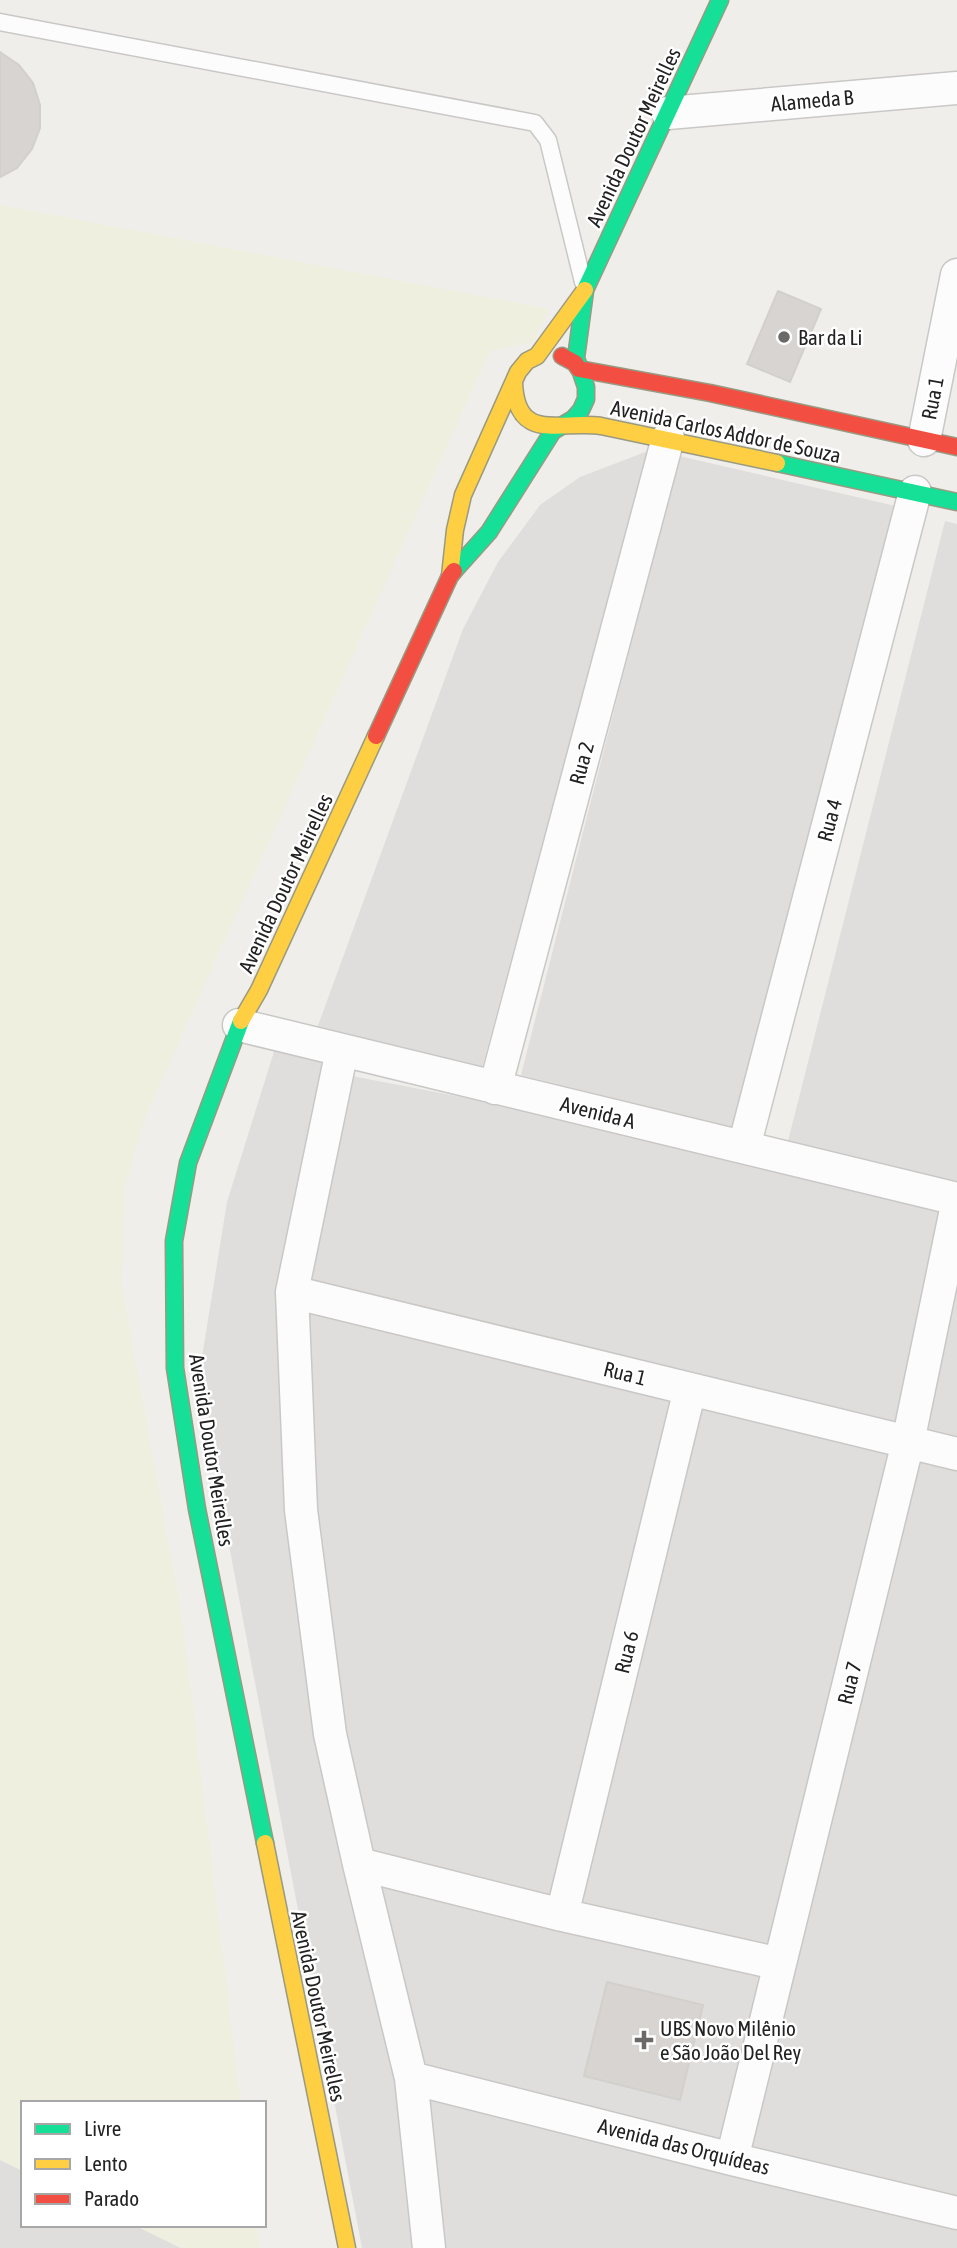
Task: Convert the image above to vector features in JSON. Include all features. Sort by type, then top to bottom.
[{"type":"street","name":"Avenida Doutor Meirelles","points":[[450,576],[455,530],[463,495],[514,383],[522,366],[537,356],[585,291],[720,0]]},
{"type":"street","name":"Alameda B","points":[[667,113],[957,88]]},
{"type":"street","name":"Rua 1","points":[[924,440],[957,275]]},
{"type":"street","name":"Avenida Doutor Meirelles","points":[[347,2248],[197,1509],[175,1368],[174,1241],[188,1163],[239,1025],[259,990],[450,576],[488,532],[553,431],[573,419],[586,399],[586,387],[576,358],[585,291]]},
{"type":"street","name":"Avenida Carlos Addor de Souza","points":[[537,356],[558,355],[568,359],[579,369],[710,393],[957,447]]},
{"type":"street","name":"Avenida Carlos Addor de Souza","points":[[514,383],[513,396],[517,407],[530,422],[551,427],[582,424],[608,426],[957,502]]},
{"type":"street","name":"Rua 2","points":[[495,1088],[667,438]]},
{"type":"street","name":"Rua 4","points":[[744,1147],[915,492]]},
{"type":"street","name":"Avenida A","points":[[239,1025],[957,1199]]},
{"type":"street","points":[[342,1050],[292,1292],[301,1510],[330,1734],[411,2078],[429,2248]]},
{"type":"street","name":"Rua 7","points":[[732,2159],[908,1442],[957,1205]]},
{"type":"street","name":"Rua 1","points":[[292,1292],[957,1454]]},
{"type":"street","name":"Rua 6","points":[[562,1915],[690,1389]]},
{"type":"street","points":[[359,1864],[562,1915],[780,1964]]},
{"type":"street","name":"Avenida das Orquídeas","points":[[411,2078],[957,2213]]},
{"type":"lane","points":[[0,22],[535,124],[548,140],[585,291]]},
{"type":"shaded area","points":[[648,451],[481,1071],[316,1031],[463,629],[498,562],[540,505],[580,477]]},
{"type":"shaded area","points":[[679,456],[900,507],[740,1130],[521,1075]]},
{"type":"shaded area","points":[[945,521],[957,524],[957,1184],[788,1141]]},
{"type":"shaded area","points":[[277,1042],[357,1077],[525,1109],[957,1212],[957,2248],[362,2248],[214,1466],[202,1357],[227,1202]]},
{"type":"shaded area","points":[[0,2160],[21,2170],[21,2227],[138,2227],[181,2248],[0,2248]]},
{"type":"green space","points":[[0,205],[549,309],[534,341],[490,351],[145,1118],[125,1187],[122,1286],[182,1617],[241,2101],[21,2101],[21,2170],[0,2160]]},
{"type":"green space","points":[[138,2227],[256,2227],[259,2248],[181,2248]]},
{"type":"building","points":[[0,52],[19,65],[33,83],[40,105],[40,128],[32,149],[17,168],[0,177]]},
{"type":"building","name":"Bar da Li","points":[[778,291],[821,309],[790,382],[747,364]]},
{"type":"building","name":"UBS Novo Milênio e São João Del Rey","points":[[607,1982],[703,2005],[680,2100],[584,2076]]},
{"type":"traffic: fast","points":[[585,290],[720,0]]},
{"type":"traffic: fast","points":[[454,571],[489,532],[553,431],[573,419],[581,410],[586,399],[586,387],[576,358],[585,291]]},
{"type":"traffic: fast","points":[[777,463],[957,502]]},
{"type":"traffic: fast","points":[[241,1021],[188,1163],[174,1241],[175,1368],[197,1509],[265,1843]]},
{"type":"traffic: slow","points":[[450,576],[455,530],[463,495],[518,372],[527,361],[537,356],[585,290]]},
{"type":"traffic: slow","points":[[514,382],[517,401],[523,414],[532,422],[556,426],[601,426],[777,463]]},
{"type":"traffic: slow","points":[[241,1021],[259,990],[376,736]]},
{"type":"traffic: slow","points":[[265,1843],[347,2248]]},
{"type":"traffic: jam","points":[[562,356],[575,363],[579,369],[710,393],[957,447]]},
{"type":"traffic: jam","points":[[376,736],[454,571]]},
{"type":"place","name":"Bar da Li","points":[[784,337]]},
{"type":"place","name":"UBS Novo Milênio e São João Del Rey","points":[[644,2040]]}]
